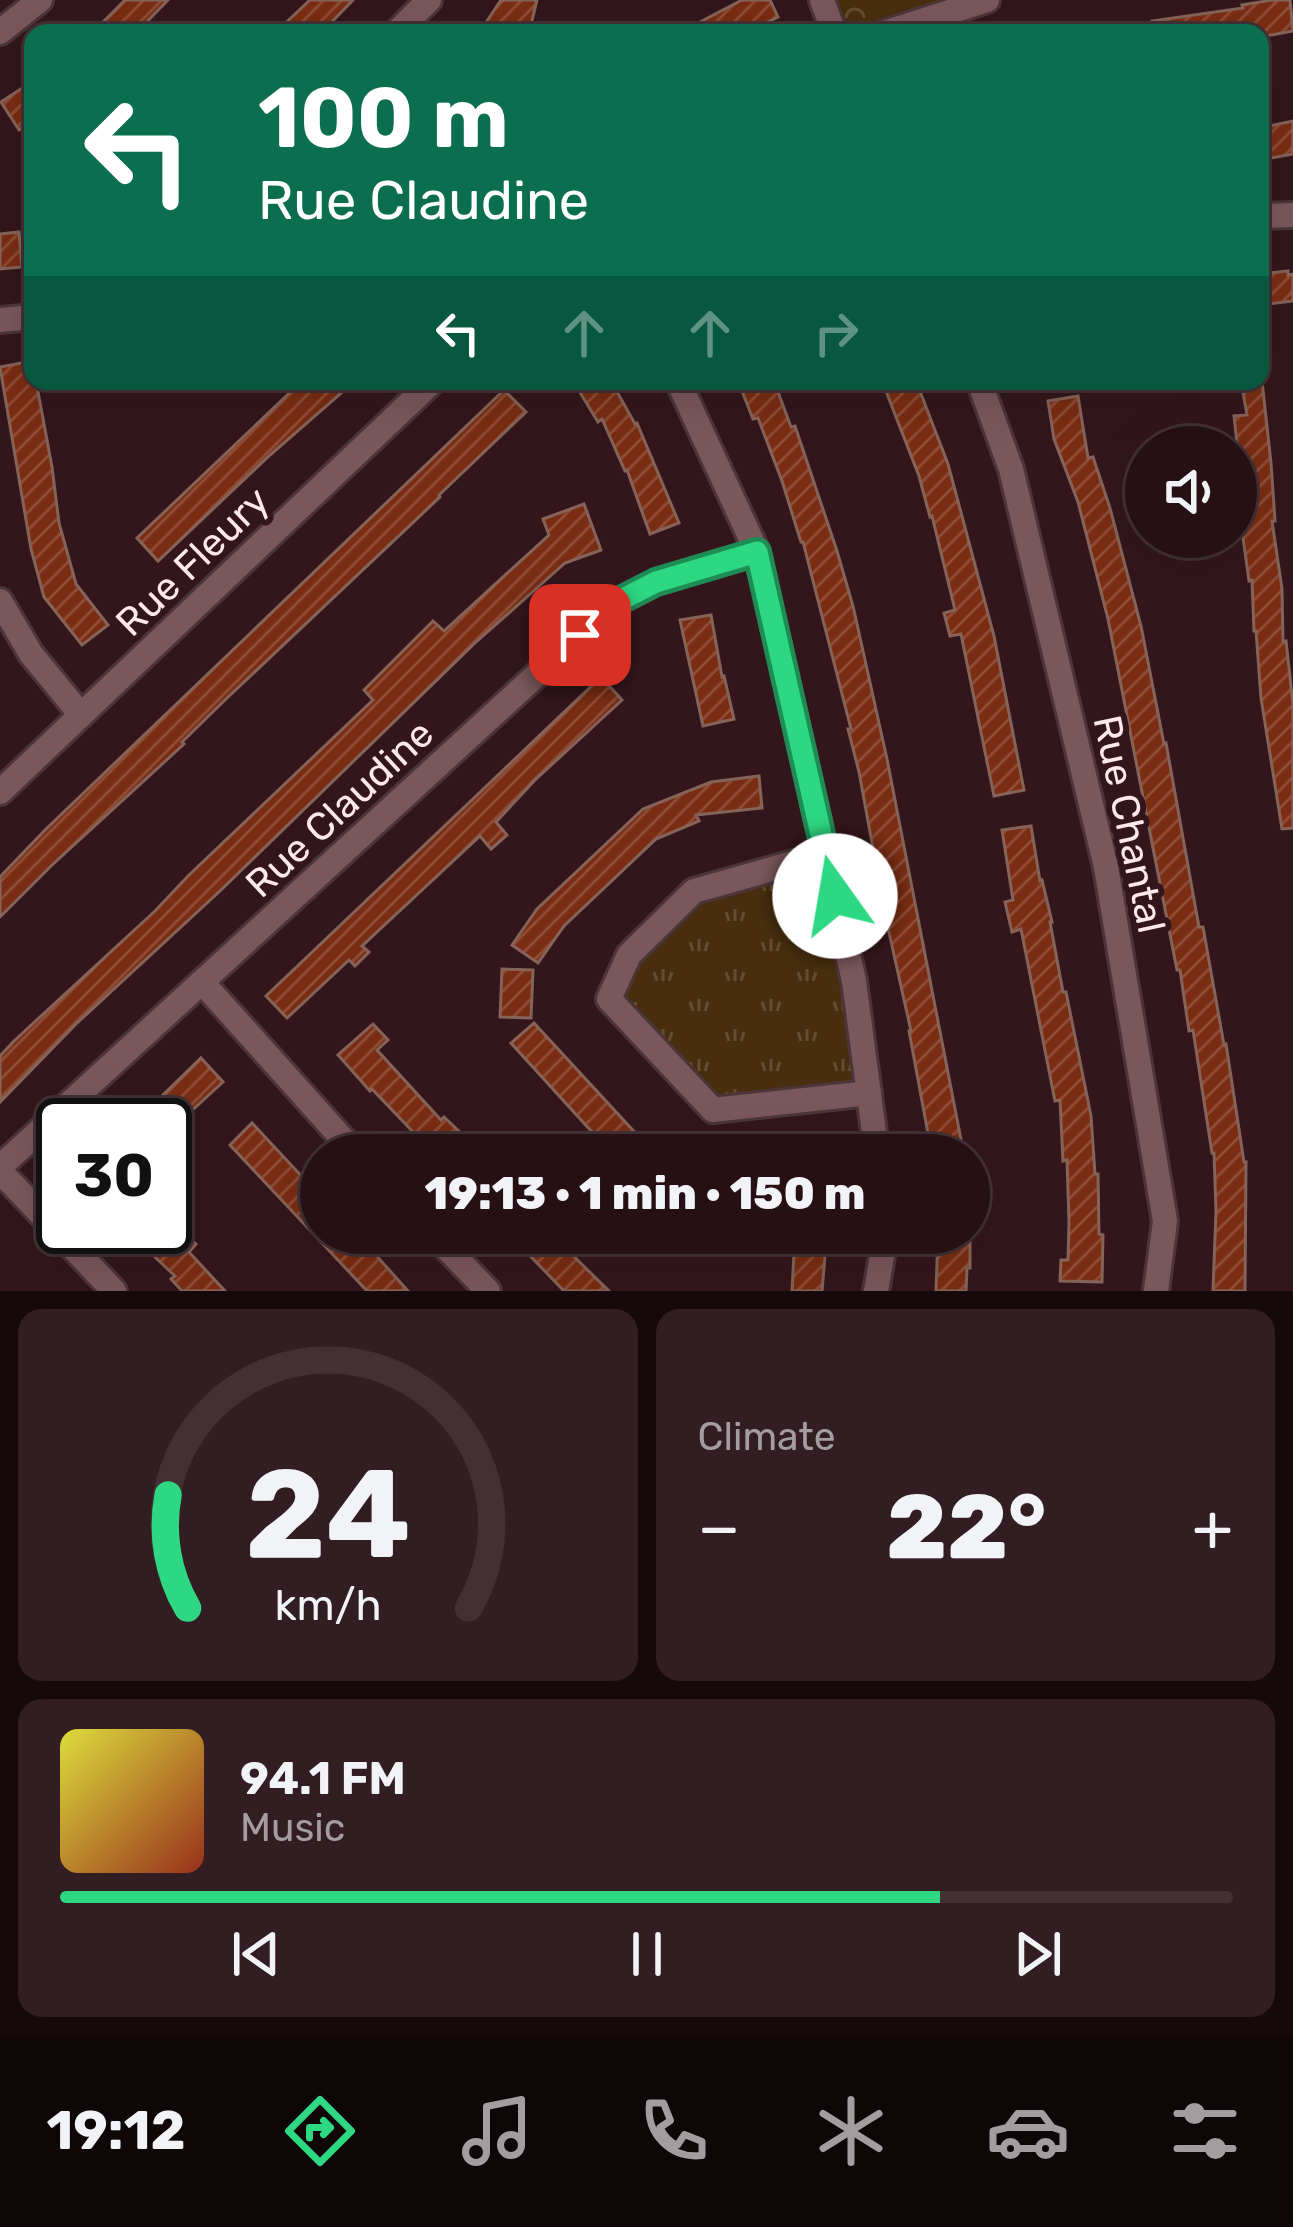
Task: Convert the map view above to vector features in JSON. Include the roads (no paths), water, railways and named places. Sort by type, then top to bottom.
[{"type":"street","points":[[0,32],[40,0]]},
{"type":"street","points":[[405,24],[429,0]]},
{"type":"street","points":[[912,24],[987,0]]},
{"type":"street","name":"Rue Fleury","points":[[0,792],[424,390]]},
{"type":"street","points":[[682,390],[757,552],[854,981],[874,1134]]},
{"type":"street","name":"Rue Chantal","points":[[982,390],[1011,469],[1106,867],[1165,1221],[1156,1291]]},
{"type":"street","name":"Rue Claudine","points":[[0,1169],[615,603],[656,582],[757,552]]},
{"type":"street","points":[[0,601],[31,655],[81,716]]},
{"type":"street","points":[[825,854],[694,891],[629,956],[609,999],[713,1110],[869,1093]]},
{"type":"street","points":[[202,982],[338,1134]]},
{"type":"street","points":[[0,1169],[114,1291]]},
{"type":"street","points":[[452,1254],[488,1291]]},
{"type":"street","points":[[876,1291],[882,1254]]}]
